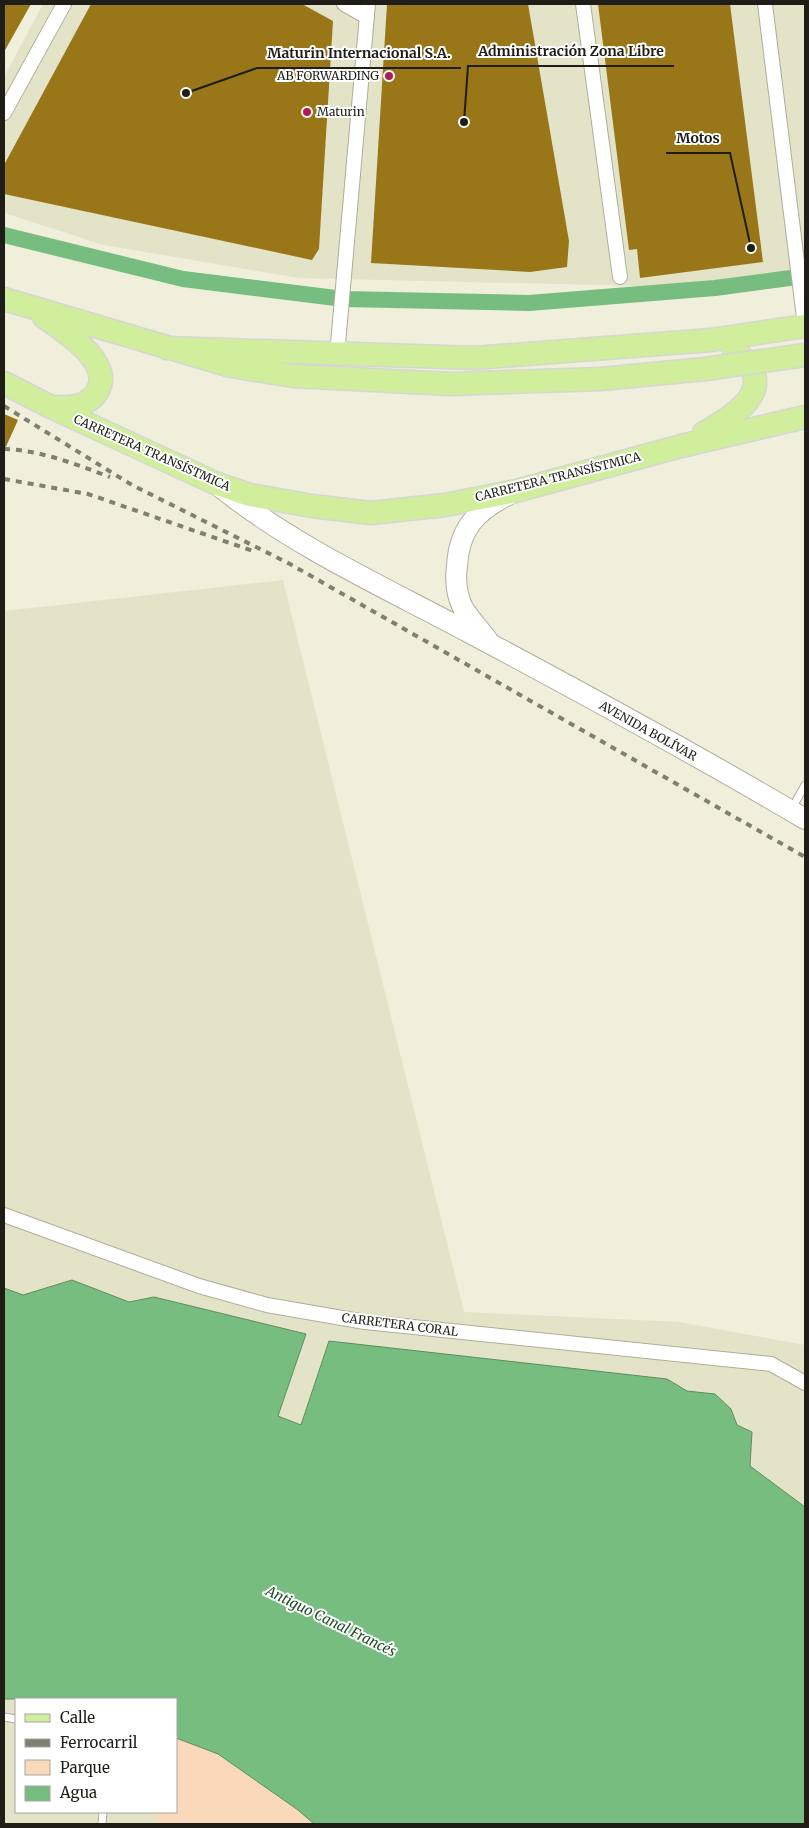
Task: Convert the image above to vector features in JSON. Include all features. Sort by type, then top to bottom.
[{"type":"main road","points":[[4,299],[231,366],[294,376],[451,384],[601,378],[705,370],[805,355]]},
{"type":"main road","points":[[29,307],[85,348],[99,371],[99,388],[91,399],[74,407],[50,407]]},
{"type":"main road","points":[[166,348],[475,358],[711,340],[805,326],[805,344]]},
{"type":"main road","points":[[681,446],[729,419],[746,404],[755,387],[755,374],[748,362],[735,352],[711,340]]},
{"type":"main road","name":"CARRETERA TRANSÍSTMICA","points":[[4,383],[50,407],[215,483],[250,495],[322,508],[371,513],[445,505],[516,491],[681,446],[805,417]]},
{"type":"main road","name":"AVENIDA BOLÍVAR","points":[[215,483],[254,514],[301,543],[491,644],[798,815]]},
{"type":"main road","name":"AVENIDA BOLÍVAR","points":[[491,644],[463,608],[455,584],[458,546],[469,525],[488,505],[516,491]]},
{"type":"street","points":[[4,113],[64,4]]},
{"type":"street","points":[[337,354],[368,10],[344,4]]},
{"type":"street","points":[[583,4],[620,277]]},
{"type":"street","points":[[765,4],[805,326]]},
{"type":"street","name":"CARRETERA CORAL","points":[[4,1215],[199,1286],[267,1305],[365,1322],[771,1364],[805,1383]]},
{"type":"lane","points":[[798,815],[805,785]]},
{"type":"shaded area","points":[[43,4],[805,4],[805,271],[685,287],[299,278],[104,245],[4,213],[4,77]]},
{"type":"shaded area","points":[[283,580],[464,1312],[679,1322],[805,1345],[805,1507],[750,1466],[752,1432],[737,1425],[715,1394],[687,1391],[667,1379],[301,1425],[278,1416],[306,1334],[154,1297],[129,1302],[72,1280],[23,1295],[4,1288],[4,611]]},
{"type":"shaded area","points":[[4,1699],[15,1700],[15,1813],[158,1813],[156,1824],[4,1824]]},
{"type":"green space","points":[[178,1739],[217,1754],[298,1810],[314,1824],[156,1824],[158,1813],[178,1813]]},
{"type":"water","name":"Antiguo Canal Francés","points":[[72,1280],[129,1302],[154,1297],[306,1334],[278,1416],[301,1425],[329,1341],[667,1379],[687,1391],[715,1394],[731,1409],[737,1425],[752,1432],[750,1466],[805,1507],[805,1824],[314,1824],[298,1810],[218,1754],[178,1739],[178,1698],[4,1699],[4,1288],[23,1295]]},
{"type":"building","points":[[4,4],[31,4],[4,52]]},
{"type":"building","points":[[91,4],[302,4],[333,21],[319,249],[312,260],[4,194],[4,165]]},
{"type":"building","points":[[387,4],[528,4],[569,241],[567,267],[530,272],[371,263]]},
{"type":"building","points":[[598,4],[730,4],[763,262],[640,278],[637,249],[629,250]]},
{"type":"building","points":[[4,414],[18,420],[4,451]]},
{"type":"waterway","points":[[4,235],[183,279],[344,299],[529,303],[715,288],[805,276]]},
{"type":"railway","points":[[4,406],[132,485],[290,564],[805,857]]},
{"type":"railway","points":[[4,449],[44,455],[110,477]]},
{"type":"railway","points":[[4,479],[88,494],[253,551]]},
{"type":"place","name":"AB FORWARDING","points":[[389,76]]},
{"type":"place","name":"Maturin Internacional S.A.","points":[[186,93]]},
{"type":"place","name":"Maturin","points":[[307,112]]},
{"type":"place","name":"Administración Zona Libre","points":[[464,122]]},
{"type":"place","name":"Motos","points":[[751,248]]}]
